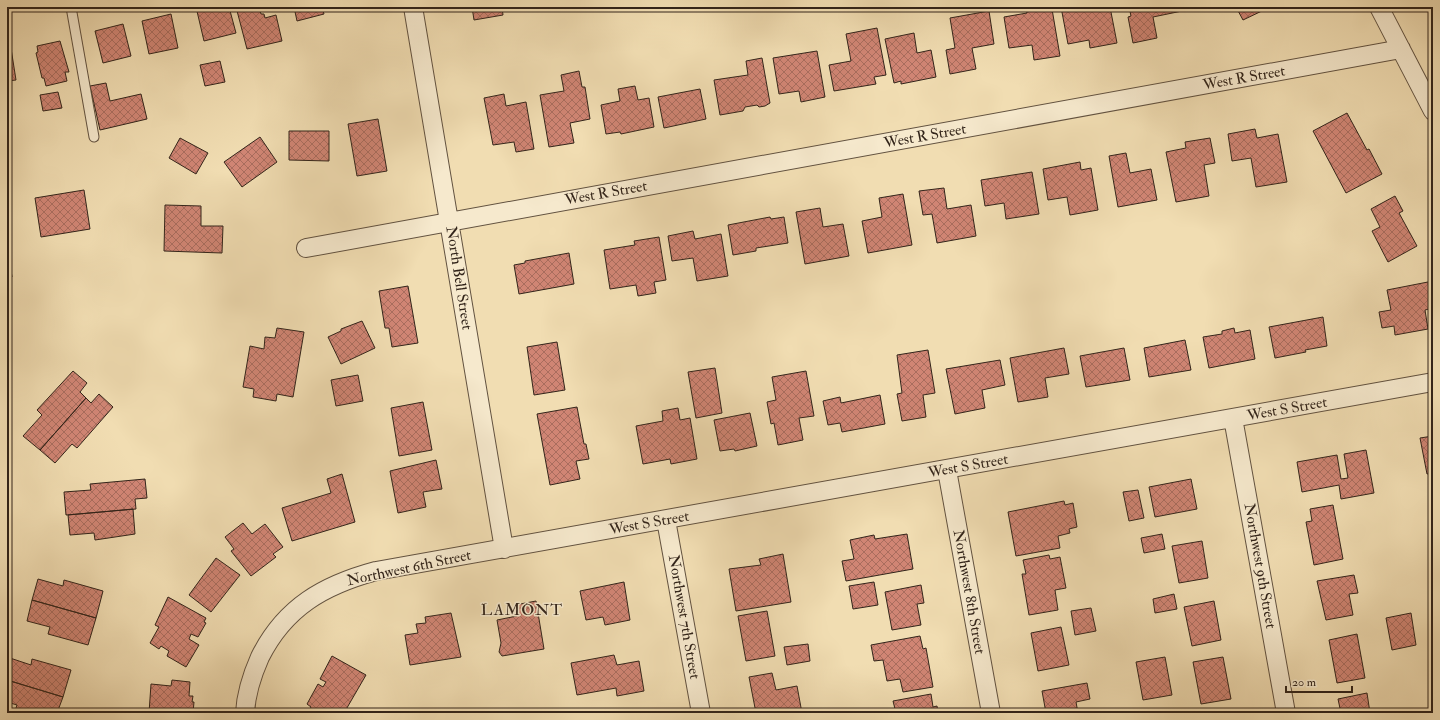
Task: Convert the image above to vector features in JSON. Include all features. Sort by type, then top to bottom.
[{"type":"street","name":"North Bell Street","points":[[413,7],[504,549]]},
{"type":"street","points":[[1379,7],[1433,111]]},
{"type":"street","name":"West R Street","points":[[306,248],[1401,50]]},
{"type":"street","name":"West S Street","points":[[504,549],[1433,382]]},
{"type":"street","name":"Northwest 9th Street","points":[[1233,418],[1286,713]]},
{"type":"street","name":"Northwest 8th Street","points":[[947,470],[991,713]]},
{"type":"street","name":"Northwest 7th Street","points":[[666,520],[701,713]]},
{"type":"street","name":"Northwest 6th Street","points":[[245,713],[247,692],[256,667],[268,642],[284,620],[304,602],[323,590],[348,579],[376,571],[504,549]]},
{"type":"lane","points":[[71,7],[94,137]]},
{"type":"building","points":[[196,7],[229,7],[236,33],[204,41]]},
{"type":"building","points":[[236,7],[259,7],[261,14],[264,14],[265,18],[276,15],[282,41],[247,49]]},
{"type":"building","points":[[294,7],[322,7],[324,14],[297,21]]},
{"type":"building","points":[[472,7],[502,7],[503,15],[474,20]]},
{"type":"building","points":[[1026,7],[1045,7],[1045,10],[1052,9],[1060,56],[1034,60],[1032,45],[1009,48],[1004,17],[1027,13]]},
{"type":"building","points":[[1061,7],[1110,7],[1117,43],[1090,48],[1089,40],[1068,44]]},
{"type":"building","points":[[1129,7],[1181,7],[1182,11],[1153,17],[1157,38],[1133,43],[1128,17],[1131,16]]},
{"type":"building","points":[[1236,7],[1265,7],[1266,9],[1243,20]]},
{"type":"building","points":[[989,11],[994,44],[972,48],[976,69],[950,74],[946,50],[955,48],[950,18]]},
{"type":"building","points":[[171,14],[178,48],[149,54],[142,21]]},
{"type":"building","points":[[123,24],[131,56],[103,63],[95,31]]},
{"type":"building","points":[[877,28],[886,75],[874,77],[876,84],[834,91],[829,65],[851,61],[846,34]]},
{"type":"building","points":[[914,33],[917,53],[931,50],[936,77],[901,84],[901,81],[894,83],[885,39]]},
{"type":"building","points":[[60,41],[69,72],[65,72],[67,81],[46,86],[44,78],[42,78],[36,53],[38,52],[37,46]]},
{"type":"building","points":[[10,42],[16,80],[7,81],[7,43]]},
{"type":"building","points":[[817,51],[825,97],[801,102],[799,91],[779,94],[773,58]]},
{"type":"building","points":[[762,58],[770,103],[759,107],[757,105],[745,107],[743,111],[720,115],[714,80],[748,75],[746,61]]},
{"type":"building","points":[[220,61],[225,82],[205,86],[200,65]]},
{"type":"building","points":[[579,71],[582,87],[585,87],[590,119],[570,123],[574,143],[549,147],[540,95],[564,91],[561,75]]},
{"type":"building","points":[[106,83],[110,101],[141,94],[147,119],[100,130],[90,86]]},
{"type":"building","points":[[635,86],[638,100],[649,98],[654,127],[621,134],[620,132],[606,134],[601,105],[620,101],[618,89]]},
{"type":"building","points":[[700,89],[706,119],[664,128],[658,97]]},
{"type":"building","points":[[58,92],[62,108],[43,111],[40,95]]},
{"type":"building","points":[[504,94],[506,106],[526,102],[534,149],[516,152],[514,142],[493,145],[484,98]]},
{"type":"building","points":[[1347,113],[1382,174],[1346,193],[1313,131]]},
{"type":"building","points":[[378,119],[387,171],[357,176],[348,124]]},
{"type":"building","points":[[1255,129],[1257,138],[1278,134],[1287,182],[1256,187],[1251,158],[1232,161],[1228,134]]},
{"type":"building","points":[[289,131],[329,131],[329,161],[289,160]]},
{"type":"building","points":[[260,137],[277,162],[242,187],[224,162]]},
{"type":"building","points":[[180,138],[208,153],[196,174],[169,158]]},
{"type":"building","points":[[1210,138],[1215,163],[1204,165],[1209,196],[1176,202],[1166,152],[1186,148],[1185,142]]},
{"type":"building","points":[[1126,153],[1130,173],[1151,169],[1157,200],[1118,207],[1109,156]]},
{"type":"building","points":[[1080,162],[1081,170],[1091,168],[1098,210],[1070,215],[1067,197],[1048,200],[1043,169]]},
{"type":"building","points":[[1032,172],[1039,214],[1006,219],[1004,203],[985,206],[981,180]]},
{"type":"building","points":[[944,188],[947,209],[971,205],[976,236],[937,243],[932,214],[923,215],[919,191]]},
{"type":"building","points":[[84,190],[90,229],[41,237],[35,198]]},
{"type":"building","points":[[903,194],[912,245],[868,253],[862,221],[882,217],[879,198]]},
{"type":"building","points":[[1395,196],[1403,211],[1399,213],[1417,246],[1388,262],[1372,231],[1380,227],[1371,209]]},
{"type":"building","points":[[165,205],[201,206],[201,226],[223,226],[222,253],[164,251]]},
{"type":"building","points":[[820,208],[823,227],[843,224],[849,256],[805,264],[796,212]]},
{"type":"building","points":[[770,217],[771,219],[784,217],[788,243],[756,248],[756,251],[733,255],[728,225]]},
{"type":"building","points":[[693,231],[695,239],[721,234],[728,276],[697,281],[693,258],[672,261],[668,236]]},
{"type":"building","points":[[659,237],[666,280],[654,282],[656,293],[638,296],[636,285],[610,289],[604,250],[635,245],[634,241]]},
{"type":"building","points":[[7,244],[12,277],[7,278]]},
{"type":"building","points":[[569,253],[574,284],[519,294],[514,265],[525,263],[525,261]]},
{"type":"building","points":[[1433,281],[1433,308],[1425,310],[1428,329],[1395,335],[1394,326],[1382,328],[1379,312],[1391,310],[1387,290]]},
{"type":"building","points":[[408,286],[418,343],[392,347],[389,328],[385,328],[379,291]]},
{"type":"building","points":[[1323,317],[1327,346],[1275,358],[1269,327]]},
{"type":"building","points":[[362,321],[375,348],[341,364],[328,337],[341,331],[341,329]]},
{"type":"building","points":[[277,328],[304,332],[293,397],[277,394],[276,401],[253,397],[254,389],[243,387],[250,346],[264,349],[265,337],[275,338]]},
{"type":"building","points":[[1234,328],[1235,333],[1250,330],[1255,359],[1209,368],[1203,337],[1222,334],[1222,331]]},
{"type":"building","points":[[1185,340],[1191,370],[1149,377],[1144,348]]},
{"type":"building","points":[[557,342],[565,390],[534,395],[527,347]]},
{"type":"building","points":[[1064,348],[1069,374],[1045,378],[1048,397],[1018,402],[1010,358]]},
{"type":"building","points":[[1124,348],[1130,380],[1086,387],[1080,356]]},
{"type":"building","points":[[928,350],[935,393],[923,395],[926,417],[902,421],[897,394],[902,393],[897,355]]},
{"type":"building","points":[[1000,360],[1005,385],[982,390],[985,408],[955,414],[946,369]]},
{"type":"building","points":[[715,368],[722,413],[696,418],[688,372]]},
{"type":"building","points":[[73,371],[87,383],[80,392],[86,398],[40,450],[23,436],[42,415],[37,410]]},
{"type":"building","points":[[806,371],[814,416],[799,418],[803,440],[778,445],[774,423],[771,424],[767,402],[776,400],[772,377]]},
{"type":"building","points":[[358,375],[363,401],[336,406],[331,380]]},
{"type":"building","points":[[99,394],[113,407],[77,448],[72,444],[55,463],[40,450],[86,398],[91,403]]},
{"type":"building","points":[[880,395],[885,424],[842,432],[840,423],[828,425],[823,401],[840,397],[841,403]]},
{"type":"building","points":[[423,402],[432,450],[399,456],[391,408]]},
{"type":"building","points":[[577,407],[584,444],[586,444],[589,459],[576,461],[580,479],[550,485],[537,414]]},
{"type":"building","points":[[678,408],[680,420],[690,418],[697,459],[671,464],[670,459],[643,464],[636,426],[663,421],[662,411]]},
{"type":"building","points":[[750,413],[757,446],[735,451],[734,449],[720,451],[714,420]]},
{"type":"building","points":[[1433,436],[1433,473],[1427,474],[1420,438]]},
{"type":"building","points":[[1366,450],[1374,493],[1341,499],[1339,485],[1302,492],[1297,462],[1337,455],[1341,479],[1348,478],[1344,454]]},
{"type":"building","points":[[436,460],[442,489],[423,492],[426,507],[398,513],[390,471]]},
{"type":"building","points":[[342,474],[355,522],[292,541],[282,508],[331,493],[327,479]]},
{"type":"building","points":[[145,479],[147,498],[135,499],[136,509],[66,515],[64,492],[91,490],[90,484]]},
{"type":"building","points":[[1191,479],[1197,509],[1155,517],[1149,487]]},
{"type":"building","points":[[1138,490],[1144,518],[1129,521],[1123,492]]},
{"type":"building","points":[[1064,501],[1065,505],[1073,503],[1077,527],[1069,529],[1070,533],[1058,536],[1060,548],[1016,556],[1008,512]]},
{"type":"building","points":[[1333,505],[1343,559],[1314,565],[1306,522],[1312,521],[1310,509]]},
{"type":"building","points":[[133,509],[135,534],[95,540],[94,533],[70,535],[68,515]]},
{"type":"building","points":[[243,523],[252,534],[265,524],[283,547],[273,554],[276,557],[251,576],[231,551],[234,549],[225,537]]},
{"type":"building","points":[[907,534],[913,569],[846,581],[842,561],[854,559],[850,540],[874,535],[875,539]]},
{"type":"building","points":[[1162,534],[1165,549],[1144,553],[1141,538]]},
{"type":"building","points":[[1202,541],[1208,578],[1179,583],[1172,546]]},
{"type":"building","points":[[783,554],[791,602],[736,611],[729,569],[761,565],[759,559]]},
{"type":"building","points":[[1049,555],[1050,559],[1060,557],[1066,588],[1055,590],[1058,610],[1029,615],[1022,574],[1026,574],[1023,560]]},
{"type":"building","points":[[216,558],[240,575],[211,612],[189,595]]},
{"type":"building","points":[[1354,575],[1358,593],[1349,594],[1353,615],[1326,620],[1317,581]]},
{"type":"building","points":[[38,579],[63,586],[64,580],[103,591],[96,618],[32,600]]},
{"type":"building","points":[[624,582],[630,620],[605,625],[603,617],[586,620],[580,591]]},
{"type":"building","points":[[874,582],[878,605],[853,609],[849,586]]},
{"type":"building","points":[[921,585],[924,603],[917,604],[921,625],[892,630],[885,592]]},
{"type":"building","points":[[1174,594],[1177,609],[1155,613],[1153,599]]},
{"type":"building","points":[[168,597],[206,618],[204,622],[206,623],[198,637],[191,634],[189,639],[199,645],[186,667],[167,656],[169,651],[161,646],[159,649],[150,643],[159,627],[155,625]]},
{"type":"building","points":[[32,600],[96,618],[88,645],[48,634],[50,627],[27,621]]},
{"type":"building","points":[[536,601],[544,649],[502,656],[499,652],[501,643],[497,620],[517,616],[515,605]]},
{"type":"building","points":[[1214,601],[1221,640],[1192,646],[1184,607]]},
{"type":"building","points":[[1091,608],[1096,631],[1075,635],[1071,611]]},
{"type":"building","points":[[767,611],[775,656],[746,661],[738,616]]},
{"type":"building","points":[[451,613],[461,657],[410,665],[405,635],[418,633],[416,624],[426,623],[425,617]]},
{"type":"building","points":[[1411,613],[1416,645],[1392,650],[1386,618]]},
{"type":"building","points":[[1061,627],[1069,665],[1038,671],[1031,633]]},
{"type":"building","points":[[1357,634],[1365,678],[1337,683],[1329,640]]},
{"type":"building","points":[[920,636],[923,649],[926,648],[933,687],[903,692],[900,679],[887,681],[883,660],[874,661],[871,645]]},
{"type":"building","points":[[808,644],[810,661],[787,665],[784,647]]},
{"type":"building","points":[[614,655],[617,665],[639,661],[644,691],[617,696],[616,688],[577,695],[571,663]]},
{"type":"building","points":[[332,656],[366,675],[344,713],[313,713],[309,711],[311,707],[307,704],[318,684],[323,687],[326,682],[320,679]]},
{"type":"building","points":[[7,657],[31,665],[32,659],[71,670],[63,697],[7,680]]},
{"type":"building","points":[[1165,657],[1172,695],[1143,700],[1136,662]]},
{"type":"building","points":[[1223,657],[1231,699],[1201,704],[1193,662]]},
{"type":"building","points":[[772,673],[776,690],[797,686],[802,713],[756,713],[749,677]]},
{"type":"building","points":[[7,680],[63,697],[57,713],[23,713],[15,711],[17,705],[7,702]]},
{"type":"building","points":[[172,680],[190,682],[189,696],[193,696],[193,713],[149,713],[151,684],[171,686]]},
{"type":"building","points":[[1087,683],[1090,699],[1076,702],[1078,713],[1046,713],[1042,691]]},
{"type":"building","points":[[1367,693],[1370,713],[1341,713],[1338,699]]},
{"type":"building","points":[[931,694],[933,707],[937,706],[938,713],[896,713],[893,701]]},
{"type":"district","name":"LAMONT","points":[[522,610]]}]
